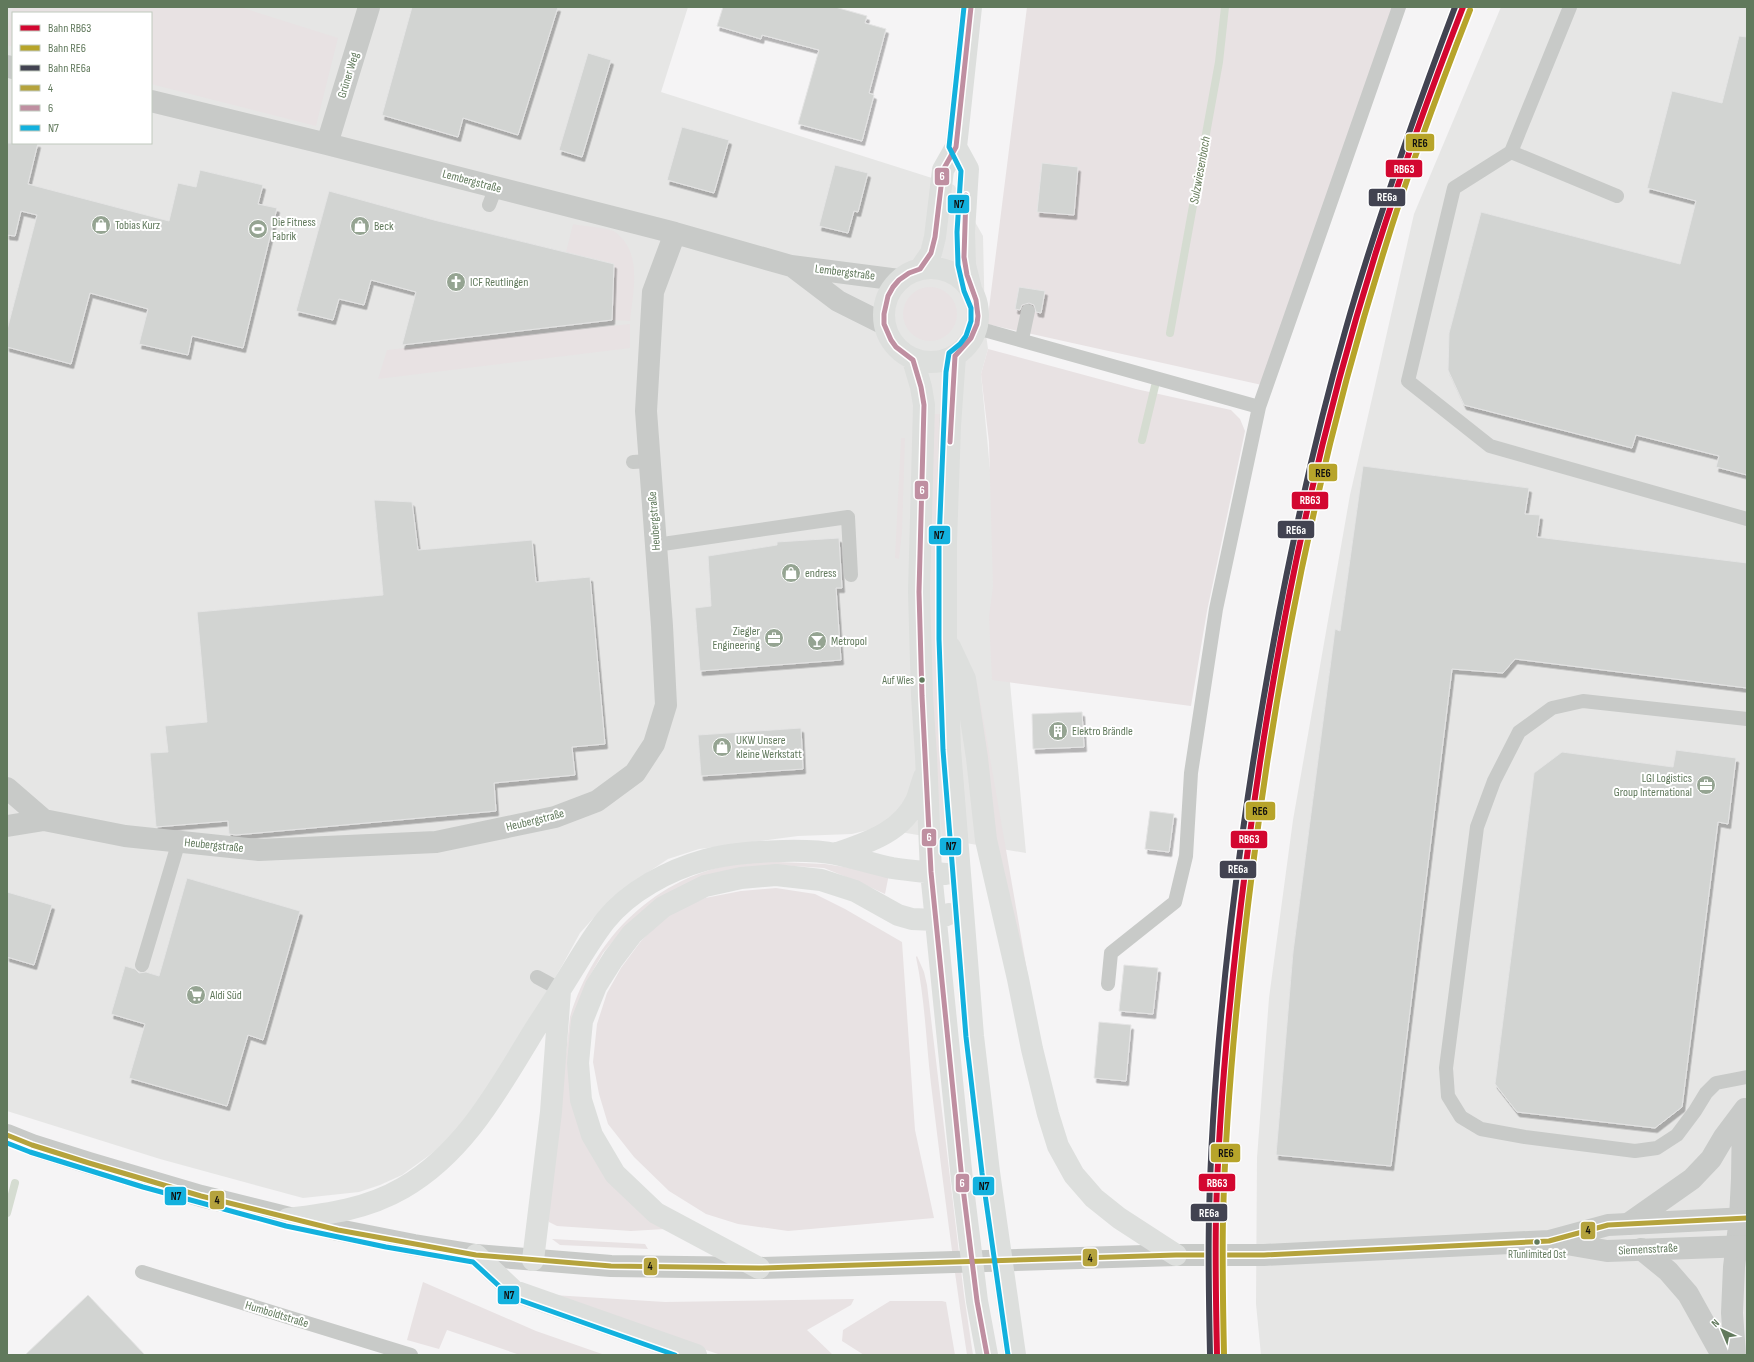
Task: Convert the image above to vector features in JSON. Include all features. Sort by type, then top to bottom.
[{"type":"main road","points":[[920,269],[931,254],[936,237],[943,170],[956,147],[971,7]]},
{"type":"main road","points":[[956,147],[968,169],[964,232],[965,265],[971,289],[978,307],[977,328],[965,349],[944,361],[934,362],[912,360],[896,348],[884,324],[884,314],[888,296],[899,280],[909,273],[920,269],[932,268],[953,273],[961,278],[971,289]]},
{"type":"main road","points":[[955,356],[946,542],[946,639],[950,749],[973,1036],[987,1157],[1015,1355]]},
{"type":"main road","points":[[912,360],[921,387],[924,405],[919,592],[922,696],[931,872],[962,1180],[977,1301],[987,1355]]},
{"type":"main road","points":[[946,639],[965,679],[977,758],[986,840],[1018,979],[1032,1049],[1048,1114],[1058,1146],[1074,1175],[1094,1198],[1119,1218],[1176,1255]]},
{"type":"main road","points":[[835,854],[872,841],[890,831],[906,815],[916,802],[924,778],[926,756]]},
{"type":"main road","points":[[288,1219],[336,1213],[380,1199],[402,1189],[431,1168],[469,1131],[493,1098],[561,990],[576,963],[606,920],[641,889],[675,870],[707,859],[739,855],[800,852],[835,854],[863,862],[895,868],[961,876]]},
{"type":"main road","points":[[759,1268],[656,1213],[615,1174],[592,1135],[581,1100],[578,1063],[582,1021],[596,986],[613,959],[632,934],[663,906],[705,886],[741,878],[776,875],[821,880],[855,891],[898,915],[912,919],[935,920],[963,908]]},
{"type":"main road","points":[[533,1260],[551,1112],[561,990]]},
{"type":"main road","points":[[476,1255],[514,1291],[696,1355]]},
{"type":"street","name":"Grüner Weg","points":[[327,144],[369,7]]},
{"type":"street","name":"Lembergstraße","points":[[152,101],[327,144],[492,196],[675,233],[791,266],[899,280]]},
{"type":"street","name":"Heubergstraße","points":[[7,826],[44,820],[125,836],[259,850],[436,842],[555,817],[597,801],[635,773],[654,744],[666,705],[656,545],[641,461],[646,411],[653,292],[675,233]]},
{"type":"street","name":"Lembergstraße","points":[[791,266],[838,301],[884,324]]},
{"type":"street","name":"Heubergstraße","points":[[7,788],[44,820]]},
{"type":"street","points":[[1735,1355],[1732,1313],[1734,1267],[1742,1246],[1745,1109]]},
{"type":"street","points":[[1628,1224],[1692,1178],[1712,1159],[1724,1137],[1745,1109]]},
{"type":"street","name":"Siemensstraße","points":[[7,1135],[32,1145],[145,1180],[288,1219],[387,1240],[476,1255],[611,1266],[759,1268],[1176,1255],[1264,1255],[1549,1241],[1608,1225],[1743,1218]]},
{"type":"street","name":"Siemensstraße","points":[[1549,1241],[1607,1251],[1742,1246]]},
{"type":"street","points":[[1641,1249],[1668,1271],[1688,1294],[1718,1348],[1728,1355]]},
{"type":"lane","points":[[1108,984],[1111,953],[1175,902],[1186,856],[1191,773],[1216,609],[1259,407],[1399,7]]},
{"type":"lane","points":[[1570,7],[1511,152],[1454,188],[1408,381],[1490,446],[1747,519]]},
{"type":"lane","points":[[1511,152],[1618,196]]},
{"type":"lane","points":[[1022,340],[1028,311]]},
{"type":"lane","points":[[977,328],[1259,407]]},
{"type":"lane","points":[[656,545],[848,517],[851,576]]},
{"type":"lane","points":[[1747,718],[1583,701],[1552,708],[1519,732],[1494,781],[1477,827],[1446,1068],[1448,1096],[1461,1117],[1481,1129],[1525,1137],[1635,1151],[1657,1148],[1677,1135],[1706,1093],[1716,1083],[1747,1077]]},
{"type":"lane","points":[[142,965],[179,841]]},
{"type":"lane","points":[[537,976],[561,990]]},
{"type":"lane","name":"Humboldtstraße","points":[[142,1272],[411,1355]]},
{"type":"shaded area","name":"Auf Wies","points":[[7,7],[688,7],[661,92],[954,185],[983,236],[985,327],[988,349],[981,374],[1026,853],[876,828],[852,834],[798,836],[699,849],[668,859],[632,883],[597,914],[580,933],[493,1083],[452,1136],[431,1154],[402,1175],[380,1185],[359,1192],[303,1198],[160,1159],[7,1111]]},
{"type":"shaded area","points":[[13,7],[240,7],[338,38],[316,126],[152,84],[152,12],[12,12],[12,47],[7,45],[7,30]]},
{"type":"shaded area","points":[[1027,7],[1397,7],[1271,387],[987,324]]},
{"type":"shaded area","points":[[1501,7],[1747,7],[1747,1355],[1261,1355],[1256,1304],[1257,1158],[1269,998],[1293,820],[1350,495],[1414,214]]},
{"type":"shaded area","points":[[573,224],[602,228],[615,232],[624,240],[630,250],[633,261],[634,285],[630,321],[612,320],[614,264],[566,252]]},
{"type":"shaded area","points":[[925,287],[935,287],[945,291],[953,299],[957,309],[957,319],[953,329],[945,337],[935,341],[925,341],[915,337],[907,329],[903,319],[903,309],[907,299],[915,291]]},
{"type":"shaded area","points":[[630,324],[630,348],[378,379],[387,350]]},
{"type":"shaded area","points":[[988,349],[1136,389],[1231,410],[1240,419],[1245,431],[1207,611],[1191,706],[992,680],[989,617],[993,587],[989,442],[981,374]]},
{"type":"shaded area","points":[[930,414],[942,414],[948,842],[943,842],[932,729],[928,642]]},
{"type":"shaded area","points":[[901,438],[905,438],[902,532],[899,559],[895,558]]},
{"type":"shaded area","points":[[975,683],[977,683],[1033,1005],[995,840]]},
{"type":"shaded area","points":[[779,862],[825,864],[889,874],[885,894],[824,868],[779,865],[625,927],[603,953],[588,979],[574,1102],[665,1229],[631,1231],[557,1226],[549,1222],[548,1217],[570,1017],[581,988],[595,961],[612,937],[632,915],[656,896],[681,881],[710,870],[740,863]]},
{"type":"shaded area","points":[[776,888],[815,894],[845,909],[902,942],[915,1130],[934,1218],[788,1231],[738,1224],[706,1214],[669,1191],[634,1157],[608,1124],[599,1094],[593,1062],[597,1024],[607,993],[621,968],[641,941],[667,915],[705,898],[741,891]]},
{"type":"shaded area","points":[[917,956],[924,972],[927,985],[964,1295],[973,1355],[967,1355],[957,1287],[931,1084]]},
{"type":"shaded area","points":[[552,1239],[645,1244],[648,1249],[560,1245]]},
{"type":"shaded area","points":[[423,1282],[536,1331],[605,1355],[520,1355],[447,1330],[439,1349],[407,1340]]},
{"type":"shaded area","points":[[553,1295],[665,1302],[854,1299],[851,1305],[807,1330],[833,1355],[721,1355],[552,1299]]},
{"type":"shaded area","points":[[890,1301],[946,1302],[955,1355],[864,1355],[842,1341],[843,1330]]},
{"type":"building","points":[[412,7],[558,7],[518,135],[463,118],[458,137],[382,115]]},
{"type":"building","points":[[723,7],[835,7],[867,16],[865,23],[886,29],[869,93],[874,95],[862,141],[798,124],[819,50],[762,35],[761,39],[717,26]]},
{"type":"building","points":[[1739,36],[1747,37],[1747,475],[1716,467],[1719,456],[1636,435],[1632,448],[1464,405],[1448,370],[1449,333],[1481,212],[1680,264],[1696,201],[1647,188],[1672,91],[1722,103]]},
{"type":"building","points":[[588,53],[611,60],[582,157],[559,150]]},
{"type":"building","points":[[682,127],[729,140],[714,193],[667,180]]},
{"type":"building","points":[[7,143],[38,144],[28,184],[169,221],[178,183],[196,187],[200,170],[263,185],[258,204],[277,208],[243,348],[192,336],[188,355],[139,344],[148,309],[90,293],[71,364],[7,347],[7,330],[37,215],[21,211],[15,236],[7,235]]},
{"type":"building","points":[[1042,163],[1078,167],[1074,215],[1037,212]]},
{"type":"building","points":[[835,165],[868,173],[858,212],[854,211],[848,233],[819,226]]},
{"type":"building","points":[[329,191],[434,220],[614,264],[612,320],[402,345],[416,292],[371,280],[364,305],[339,299],[333,320],[296,311]]},
{"type":"building","points":[[1019,287],[1045,291],[1041,313],[1036,312],[1034,305],[1029,303],[1022,305],[1020,310],[1015,309]]},
{"type":"building","points":[[1363,466],[1529,488],[1525,514],[1540,515],[1537,537],[1747,563],[1747,688],[1515,659],[1503,673],[1452,669],[1391,1166],[1276,1155],[1293,952],[1335,629],[1340,631]]},
{"type":"building","points":[[374,500],[412,502],[418,550],[532,540],[536,582],[590,577],[605,744],[572,747],[575,775],[494,783],[496,811],[236,835],[229,834],[228,821],[156,827],[150,753],[168,752],[165,726],[207,722],[197,612],[383,595]]},
{"type":"building","points":[[839,538],[842,588],[836,588],[841,660],[700,671],[695,608],[711,606],[708,556],[777,545],[777,542]]},
{"type":"building","name":"Elektro Brändle","points":[[1082,712],[1084,747],[1033,749],[1032,714]]},
{"type":"building","points":[[801,728],[803,769],[701,776],[698,735]]},
{"type":"building","points":[[1676,750],[1736,758],[1728,824],[1718,822],[1682,1107],[1655,1128],[1517,1112],[1495,1084],[1534,773],[1562,752],[1673,767]]},
{"type":"building","points":[[1150,811],[1174,814],[1169,852],[1145,849]]},
{"type":"building","name":"Aldi Süd","points":[[187,878],[300,911],[263,1040],[248,1035],[227,1106],[129,1078],[145,1024],[111,1014],[125,966],[135,969],[139,973],[146,972],[159,976]]},
{"type":"building","points":[[7,892],[52,905],[34,965],[7,957]]},
{"type":"building","points":[[1124,965],[1158,968],[1153,1014],[1119,1011]]},
{"type":"building","points":[[1099,1022],[1131,1025],[1126,1081],[1094,1078]]},
{"type":"building","points":[[88,1295],[145,1355],[25,1355]]},
{"type":"waterway","name":"Sulzwiesenbach","points":[[1170,333],[1219,62],[1225,7]]},
{"type":"waterway","points":[[1142,440],[1155,386]]},
{"type":"waterway","points":[[7,1213],[15,1183]]},
{"type":"rail line","name":"RE6a","points":[[1210,1355],[1209,1216],[1213,1119],[1220,1023],[1243,830],[1252,767],[1274,640],[1313,452],[1346,328],[1370,247],[1397,166],[1455,7]]},
{"type":"rail line","name":"RB63","points":[[1217,1355],[1216,1216],[1226,1040],[1257,786],[1282,631],[1315,477],[1354,325],[1397,188],[1463,7]]},
{"type":"rail line","name":"RE6","points":[[1224,1355],[1223,1217],[1230,1085],[1248,909],[1264,787],[1289,632],[1322,478],[1361,326],[1414,160],[1470,10]]},
{"type":"transit line","name":"N7","points":[[964,7],[949,147],[961,171],[957,232],[958,265],[964,291],[971,308],[971,321],[966,336],[960,344],[949,353],[946,372],[939,542],[939,639],[943,750],[966,1037],[982,1173],[1008,1355]]},
{"type":"transit line","name":"6","points":[[971,7],[956,147],[943,170],[935,237],[931,253],[920,269],[909,273],[899,280],[893,287],[888,296],[884,314],[884,324],[896,347],[913,360],[921,387],[924,405],[919,592],[922,696],[931,872],[962,1180],[977,1301],[987,1355]]},
{"type":"transit line","name":"6","points":[[950,442],[955,356],[971,338],[977,324],[978,316],[976,300],[967,275],[964,257],[966,195]]},
{"type":"transit line","name":"4","points":[[7,1135],[32,1145],[89,1163],[201,1196],[338,1230],[476,1255],[611,1266],[759,1268],[1176,1255],[1264,1255],[1549,1241],[1608,1225],[1747,1218]]},
{"type":"transit line","name":"N7","points":[[7,1143],[30,1152],[143,1187],[286,1226],[386,1247],[473,1262],[511,1297],[675,1355]]},
{"type":"place","name":"Tobias Kurz","points":[[101,225]]},
{"type":"place","name":"Beck","points":[[360,226]]},
{"type":"place","name":"Die Fitness Fabrik","points":[[258,229]]},
{"type":"place","name":"ICF Reutlingen","points":[[456,282]]},
{"type":"place","name":"endress","points":[[791,573]]},
{"type":"place","name":"Ziegler Engineering","points":[[774,638]]},
{"type":"place","name":"Metropol","points":[[817,641]]},
{"type":"place","name":"Auf Wies","points":[[922,680]]},
{"type":"place","name":"Elektro Brändle","points":[[1058,731]]},
{"type":"place","name":"UKW Unsere kleine Werkstatt","points":[[722,747]]},
{"type":"place","name":"LGI Logistics Group International","points":[[1706,785]]},
{"type":"place","name":"Aldi Süd","points":[[196,995]]},
{"type":"place","name":"RTunlimited Ost","points":[[1537,1242]]}]
